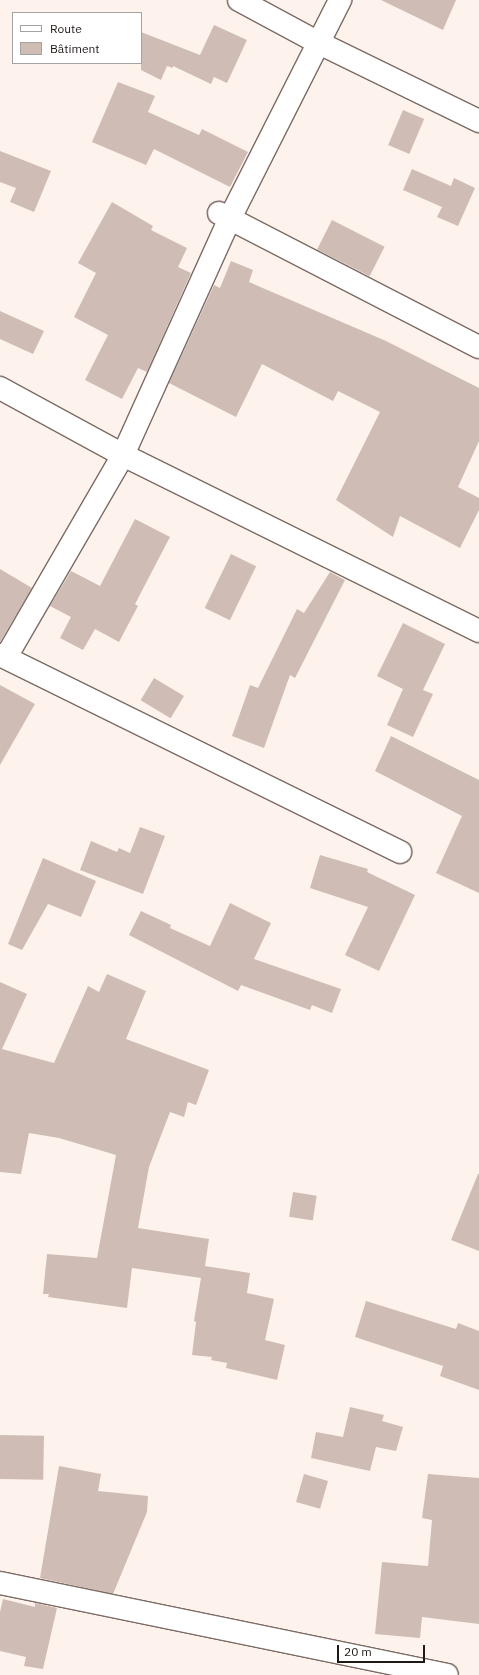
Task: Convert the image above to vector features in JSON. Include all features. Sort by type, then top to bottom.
[{"type":"street","points":[[239,0],[319,43],[479,121]]},
{"type":"street","points":[[340,0],[319,43],[224,216],[123,455],[3,656],[400,852]]},
{"type":"street","points":[[224,216],[479,347]]},
{"type":"street","points":[[0,388],[123,455],[479,631]]},
{"type":"street","points":[[0,1583],[447,1675]]},
{"type":"building","points":[[381,0],[456,0],[443,30]]},
{"type":"building","points":[[214,25],[247,40],[227,83],[214,77],[211,84],[173,66],[173,68],[167,66],[161,80],[141,70],[142,32],[200,55]]},
{"type":"building","points":[[118,82],[155,96],[148,112],[199,135],[202,129],[248,152],[230,187],[154,149],[146,165],[92,142]]},
{"type":"building","points":[[403,110],[424,119],[409,154],[388,145]]},
{"type":"building","points":[[0,151],[51,171],[34,212],[10,202],[16,188],[0,182]]},
{"type":"building","points":[[412,169],[451,186],[454,178],[475,188],[458,226],[437,217],[442,207],[403,190]]},
{"type":"building","points":[[112,202],[153,226],[151,230],[187,248],[178,267],[191,273],[147,372],[138,368],[122,399],[85,380],[108,335],[74,317],[96,273],[78,263]]},
{"type":"building","points":[[332,220],[385,247],[370,276],[317,249]]},
{"type":"building","points":[[231,261],[253,270],[249,282],[386,341],[479,388],[479,441],[458,487],[479,498],[479,510],[460,548],[400,516],[393,537],[336,500],[380,412],[338,391],[333,401],[262,364],[236,417],[169,383],[214,285],[220,288]]},
{"type":"building","points":[[0,311],[44,331],[33,354],[0,339]]},
{"type":"building","points":[[135,519],[170,537],[135,604],[138,606],[119,642],[95,629],[83,650],[60,638],[71,617],[50,606],[71,571],[100,586]]},
{"type":"building","points":[[231,554],[256,566],[230,620],[205,608]]},
{"type":"building","points":[[0,569],[32,588],[0,642]]},
{"type":"building","points":[[330,572],[345,580],[295,678],[290,675],[264,748],[232,736],[250,685],[258,688],[297,609],[304,613]]},
{"type":"building","points":[[403,623],[445,644],[423,690],[433,694],[413,737],[387,725],[403,689],[377,676]]},
{"type":"building","points":[[154,678],[184,696],[171,718],[141,700]]},
{"type":"building","points":[[0,685],[35,704],[0,765]]},
{"type":"building","points":[[391,736],[479,780],[479,893],[436,873],[462,816],[375,771]]},
{"type":"building","points":[[140,827],[165,836],[143,894],[80,870],[91,841],[117,852],[119,848],[130,853]]},
{"type":"building","points":[[320,855],[368,869],[367,872],[415,895],[379,971],[345,955],[368,907],[310,888]]},
{"type":"building","points":[[43,858],[96,881],[81,917],[48,904],[22,950],[8,944]]},
{"type":"building","points":[[230,903],[271,923],[254,959],[341,989],[332,1013],[312,1005],[310,1010],[241,985],[238,991],[129,935],[141,911],[171,925],[170,928],[210,946]]},
{"type":"building","points":[[107,974],[146,991],[126,1039],[209,1070],[196,1105],[188,1102],[184,1117],[170,1112],[149,1167],[138,1228],[209,1239],[205,1266],[250,1273],[247,1293],[274,1299],[265,1340],[285,1345],[277,1380],[226,1368],[227,1363],[211,1360],[212,1357],[192,1355],[196,1322],[194,1321],[201,1278],[132,1268],[127,1308],[48,1297],[49,1294],[43,1294],[47,1254],[97,1258],[116,1155],[59,1138],[29,1133],[21,1174],[0,1172],[0,982],[27,994],[2,1049],[54,1063],[88,986],[99,992]]},
{"type":"building","points":[[479,1174],[479,1251],[451,1240]]},
{"type":"building","points":[[293,1192],[317,1196],[313,1220],[289,1217]]},
{"type":"building","points":[[366,1301],[456,1329],[458,1323],[479,1331],[479,1390],[440,1376],[443,1366],[355,1337]]},
{"type":"building","points":[[350,1407],[384,1415],[382,1421],[403,1427],[396,1451],[376,1447],[370,1471],[311,1458],[316,1432],[343,1437]]},
{"type":"building","points":[[0,1435],[44,1436],[43,1480],[0,1479]]},
{"type":"building","points":[[59,1466],[101,1474],[98,1491],[148,1496],[147,1512],[113,1594],[40,1578]]},
{"type":"building","points":[[304,1474],[328,1481],[320,1509],[296,1502]]},
{"type":"building","points":[[428,1474],[479,1478],[479,1624],[422,1617],[420,1638],[375,1634],[382,1562],[428,1566],[432,1520],[422,1518]]},
{"type":"building","points":[[3,1599],[35,1607],[35,1603],[57,1608],[43,1669],[24,1666],[26,1657],[0,1651],[0,1612]]}]
